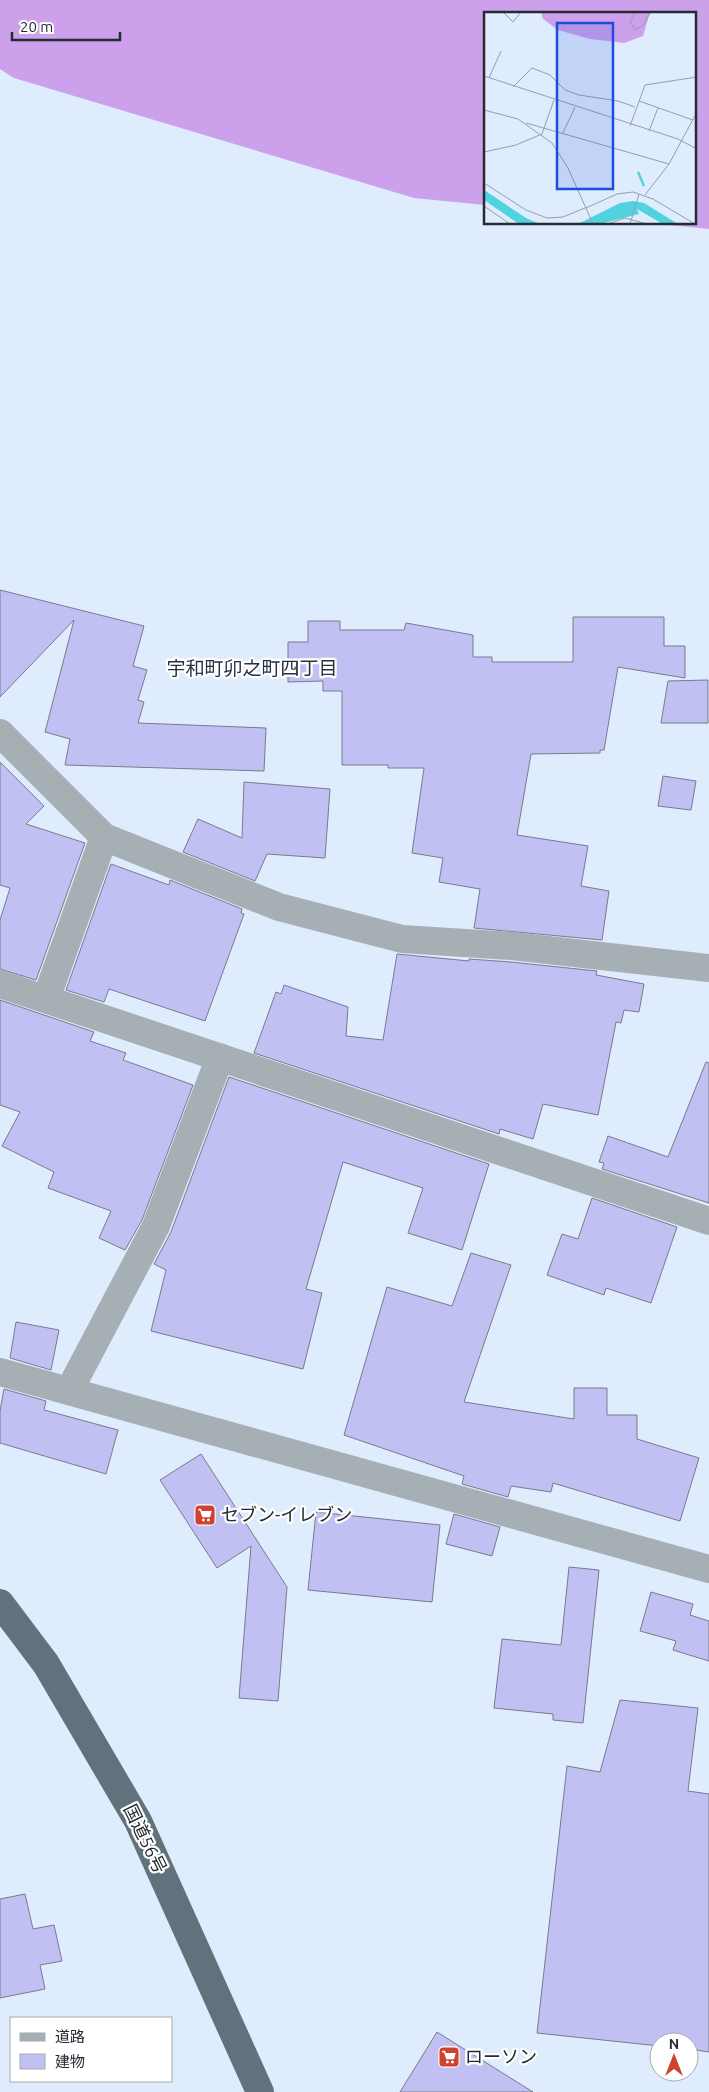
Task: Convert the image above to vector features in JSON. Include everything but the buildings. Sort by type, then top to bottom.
[{"type":"highway","name":"国道56号","points":[[0,1603],[46,1664],[138,1821],[260,2092]]},
{"type":"street","points":[[0,733],[104,837],[279,907],[402,938],[512,946],[709,968]]},
{"type":"street","points":[[46,999],[104,837]]},
{"type":"street","points":[[0,984],[709,1221]]},
{"type":"street","points":[[70,1389],[156,1226],[220,1057]]},
{"type":"street","points":[[0,1372],[70,1389],[709,1569]]},
{"type":"shaded area","points":[[0,0],[709,0],[709,229],[669,225],[696,225],[696,12],[484,12],[484,205],[414,198],[14,78],[0,69]]},
{"type":"place","name":"セブン-イレブン","points":[[205,1515]]},
{"type":"place","name":"ローソン","points":[[449,2057]]},
{"type":"district","name":"宇和町卯之町四丁目","points":[[252,668]]}]
